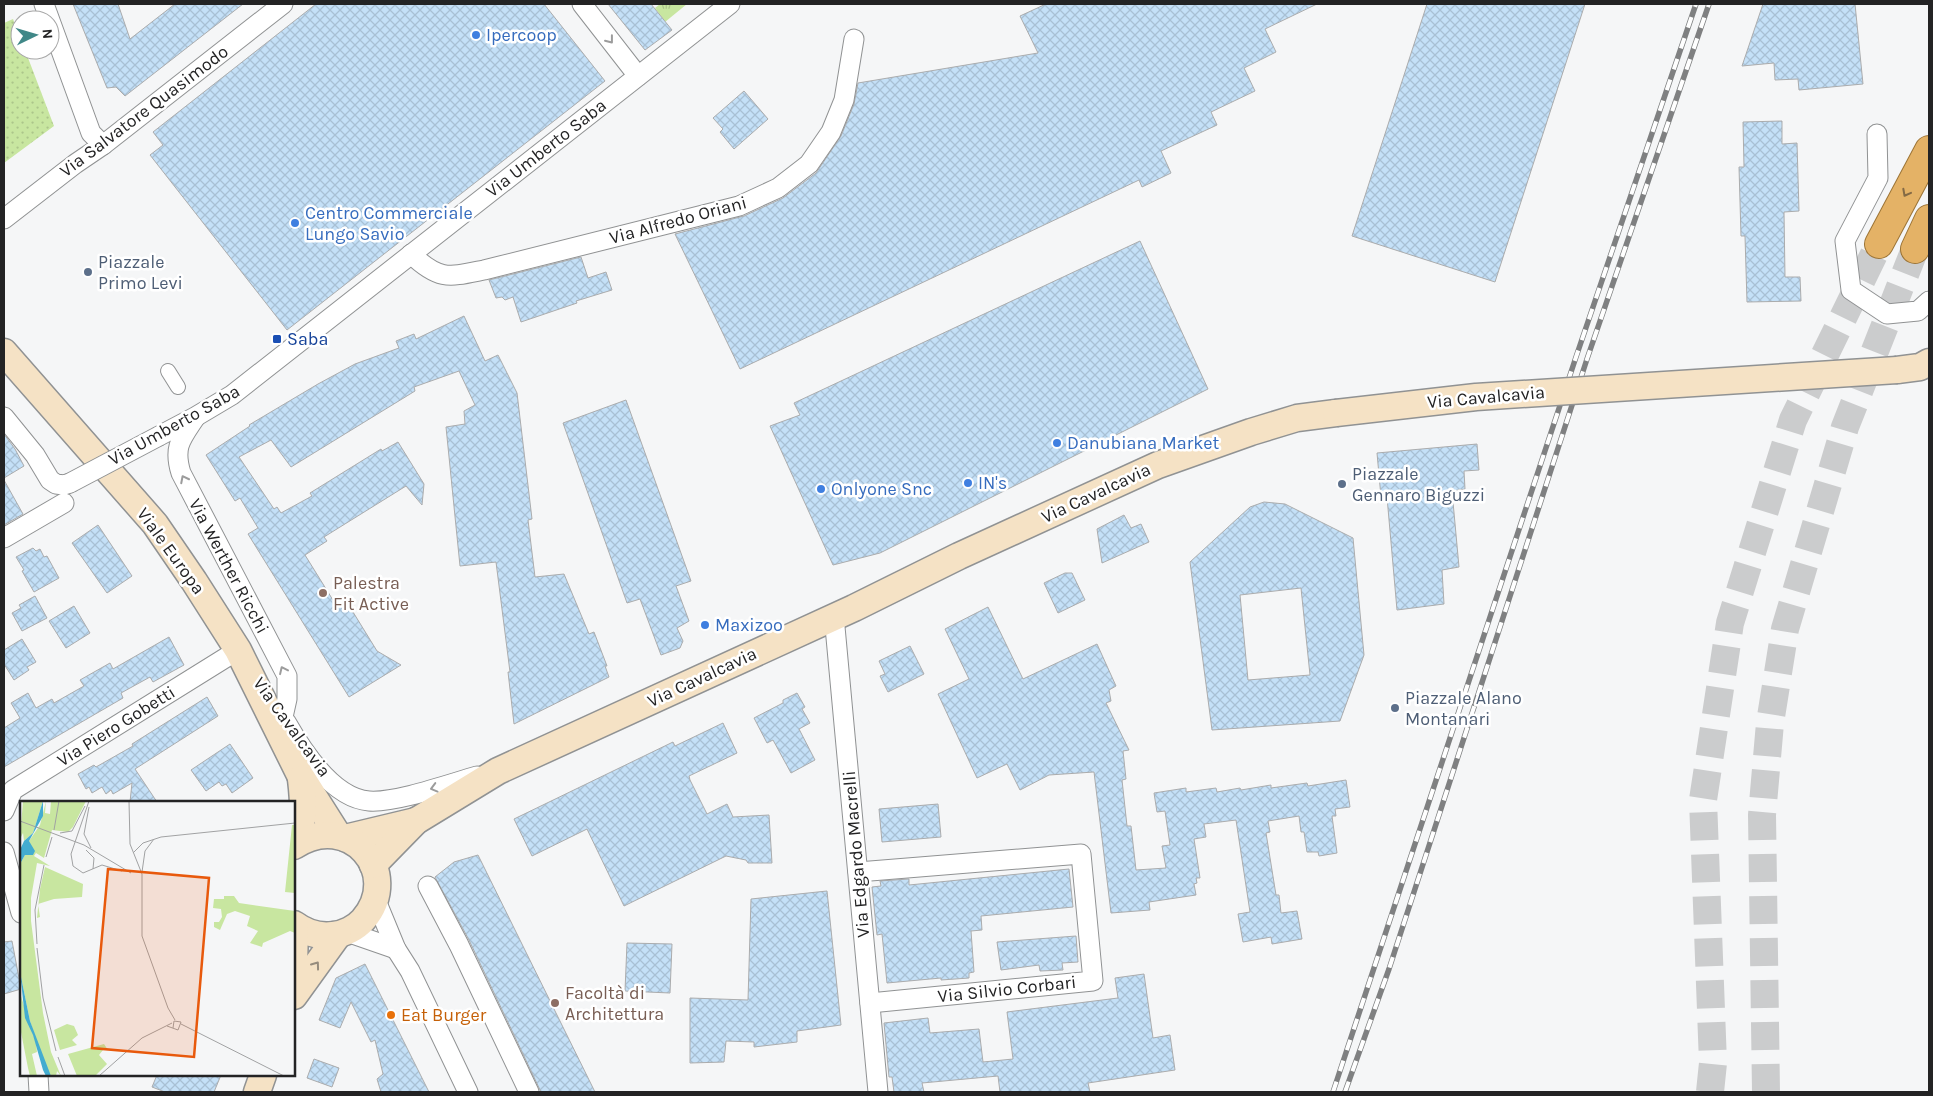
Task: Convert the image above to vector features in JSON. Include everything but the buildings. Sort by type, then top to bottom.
[{"type":"highway","points":[[1879,244],[1928,150]]},
{"type":"highway","points":[[1915,249],[1929,219]]},
{"type":"main road","name":"Viale Europa","points":[[4,352],[155,524],[238,650],[300,775],[341,837],[361,849],[373,865]]},
{"type":"main road","name":"Via Cavalcavia","points":[[373,865],[416,821],[498,771],[1158,464],[1251,432],[1297,418],[1476,396],[1915,366]]},
{"type":"main road","name":"Viale Europa","points":[[295,842],[301,828],[303,814],[300,775]]},
{"type":"main road","name":"Via Cavalcavia","points":[[295,844],[321,834],[341,837],[416,821]]},
{"type":"main road","points":[[295,926],[308,933],[323,936],[342,933],[360,924],[370,912],[375,898],[376,881],[373,865]]},
{"type":"main road","points":[[295,995],[342,933]]},
{"type":"main road","points":[[257,1092],[263,1076]]},
{"type":"street","points":[[44,4],[91,132],[103,145]]},
{"type":"street","name":"Via Salvatore Quasimodo","points":[[4,219],[75,164],[103,145],[283,4]]},
{"type":"street","points":[[582,4],[638,76]]},
{"type":"street","name":"Via Umberto Saba","points":[[7,428],[35,455],[50,480],[56,484],[64,485],[195,418],[232,395],[730,4]]},
{"type":"street","name":"Via Alfredo Oriani","points":[[412,254],[423,266],[436,274],[446,276],[458,275],[494,268],[739,206],[778,188],[809,164],[831,132],[844,100],[854,39]]},
{"type":"street","points":[[1877,134],[1878,178],[1845,242],[1852,290],[1887,314],[1918,311],[1929,301]]},
{"type":"street","points":[[168,371],[178,387]]},
{"type":"street","name":"Via Werther Ricchi","points":[[195,418],[181,439],[177,460],[181,473],[287,676],[287,699],[283,718]]},
{"type":"street","points":[[4,538],[64,503]]},
{"type":"street","name":"Via Edgardo Macrelli","points":[[834,616],[878,1092]]},
{"type":"street","name":"Via Cavalcavia","points":[[238,650],[295,738],[318,769],[338,789],[355,798],[369,801],[391,798],[498,771]]},
{"type":"street","name":"Via Piero Gobetti","points":[[4,811],[13,790],[238,650]]},
{"type":"street","points":[[4,852],[16,903]]},
{"type":"street","name":"Via Silvio Corbari","points":[[858,872],[1081,854],[1093,981],[870,1003]]},
{"type":"street","points":[[428,886],[529,1092]]},
{"type":"street","points":[[375,898],[396,949],[410,971],[468,1092]]},
{"type":"street","points":[[342,933],[396,949]]},
{"type":"street","points":[[38,1076],[39,1092]]},
{"type":"green space","points":[[660,4],[687,4],[665,22],[655,8]]},
{"type":"green space","points":[[10,20],[10,60],[29,60],[54,126],[4,163],[4,23]]},
{"type":"tunnel","points":[[1710,1092],[1713,1063],[1703,800],[1730,623],[1793,420],[1879,244]]},
{"type":"tunnel","points":[[1766,1092],[1762,815],[1770,723],[1785,629],[1845,427],[1915,249]]},
{"type":"railway","points":[[1333,1092],[1576,357],[1696,4]]},
{"type":"railway","points":[[1345,1092],[1389,969],[1587,359],[1709,4]]},
{"type":"place","name":"Ipercoop","points":[[476,35]]},
{"type":"place","name":"Centro Commerciale Lungo Savio","points":[[295,223]]},
{"type":"place","name":"Piazzale Primo Levi","points":[[88,272]]},
{"type":"place","name":"Saba","points":[[277,339]]},
{"type":"place","name":"Danubiana Market","points":[[1057,443]]},
{"type":"place","name":"IN's","points":[[968,483]]},
{"type":"place","name":"Piazzale Gennaro Biguzzi","points":[[1342,484]]},
{"type":"place","name":"Onlyone Snc","points":[[821,489]]},
{"type":"place","name":"Palestra Fit Active","points":[[323,593]]},
{"type":"place","name":"Maxizoo","points":[[705,625]]},
{"type":"place","name":"Piazzale Alano Montanari","points":[[1395,708]]},
{"type":"place","name":"Facoltà di Architettura","points":[[555,1003]]},
{"type":"place","name":"Eat Burger","points":[[391,1015]]}]
